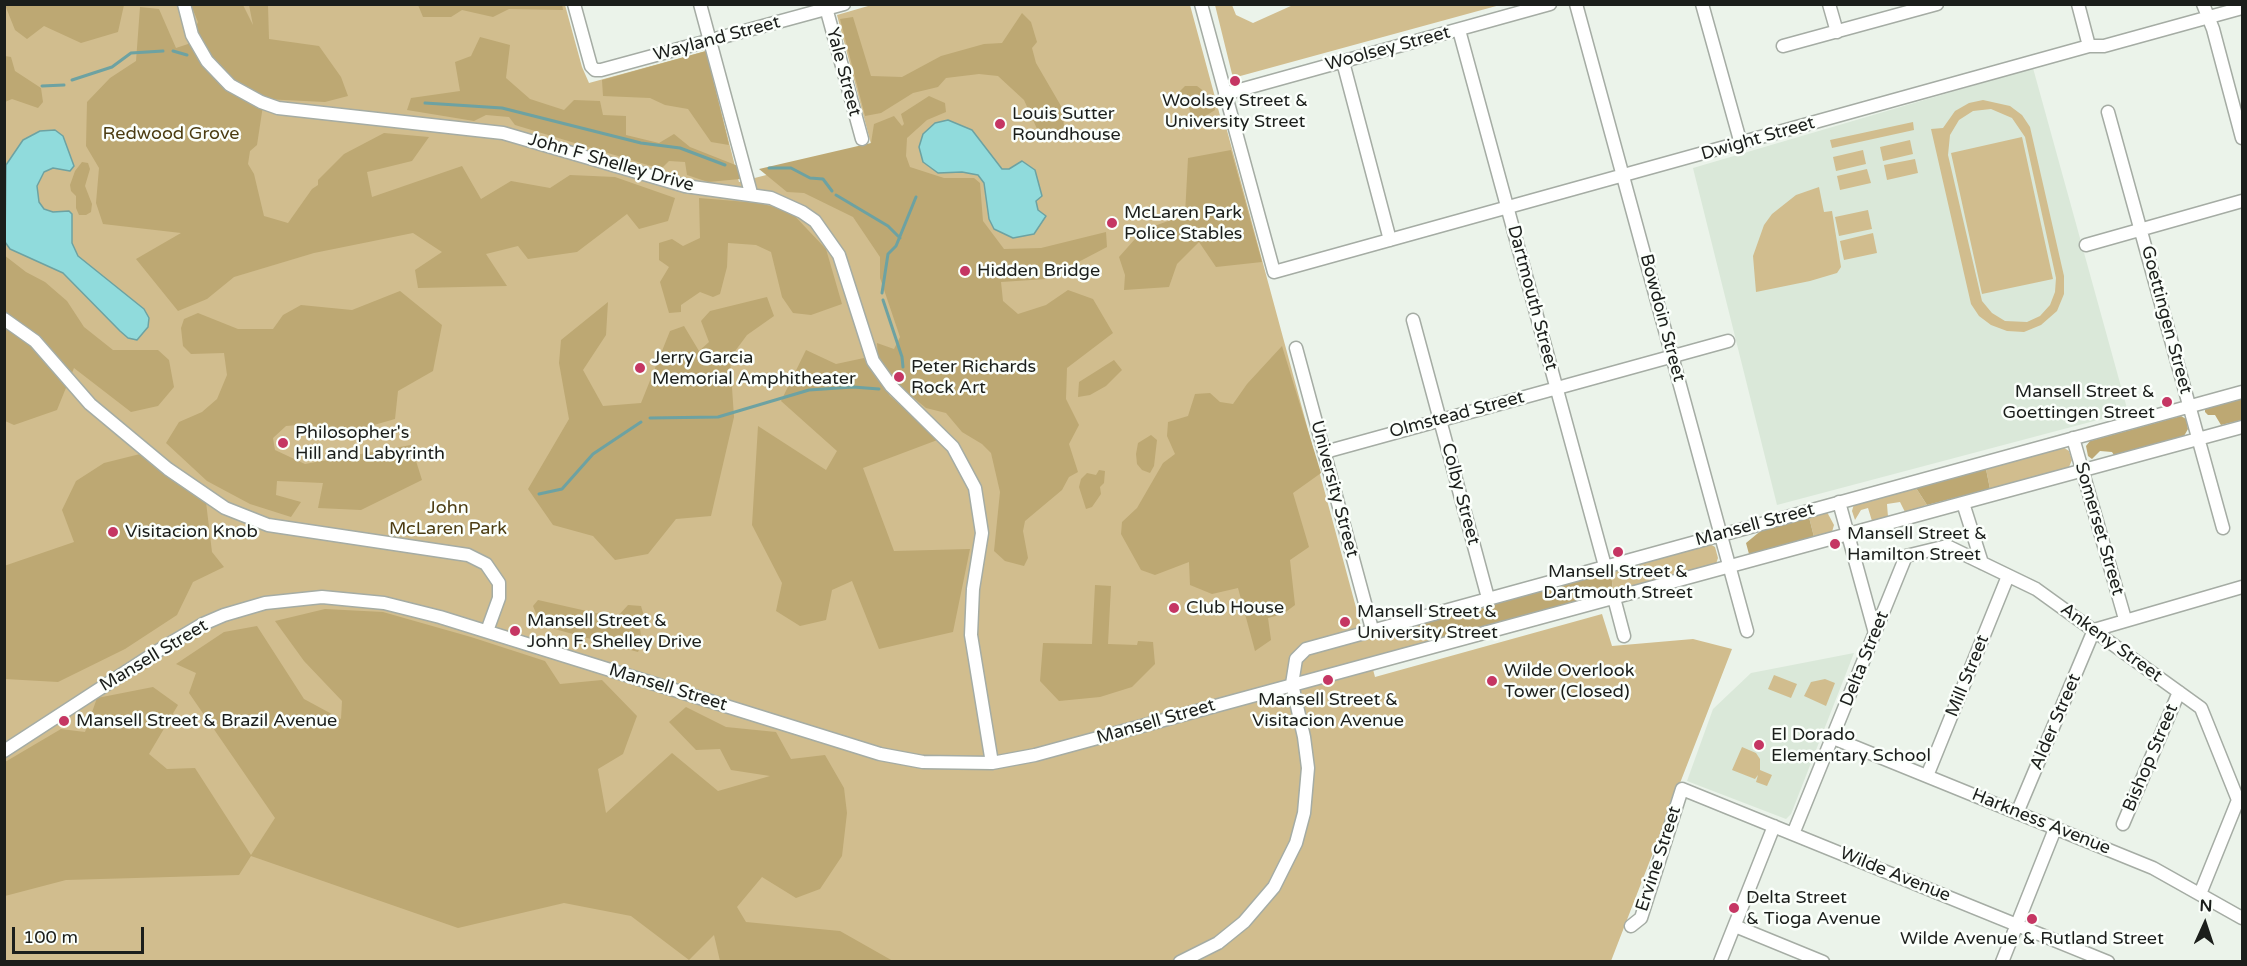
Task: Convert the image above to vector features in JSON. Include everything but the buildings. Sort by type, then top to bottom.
[{"type":"street","name":"John F Shelley Drive","points":[[184,4],[192,35],[217,73],[241,93],[274,107],[503,133],[685,186],[751,193],[771,198],[802,212],[824,231],[845,269],[873,362],[891,387],[944,435],[969,473],[979,502],[982,533],[973,589],[971,636],[992,763]]},
{"type":"street","name":"Wayland Street","points":[[574,4],[591,66],[595,70],[710,42],[825,7],[844,4]]},
{"type":"street","points":[[700,4],[751,193]]},
{"type":"street","points":[[1201,4],[1225,94]]},
{"type":"street","name":"Woolsey Street","points":[[1225,94],[1550,4]]},
{"type":"street","name":"Bowdoin Street","points":[[1576,4],[1748,631]]},
{"type":"street","points":[[1702,4],[1741,144]]},
{"type":"street","points":[[1829,4],[1837,32]]},
{"type":"street","points":[[1783,46],[1937,4]]},
{"type":"street","points":[[2078,4],[2089,46]]},
{"type":"street","name":"Yale Street","points":[[825,7],[862,139]]},
{"type":"street","name":"Dwight Street","points":[[1225,94],[1274,273],[2089,46],[2104,46],[2206,10],[2242,8]]},
{"type":"street","points":[[2206,10],[2242,138]]},
{"type":"street","name":"Dartmouth Street","points":[[1459,30],[1605,566]]},
{"type":"street","points":[[1342,62],[1390,240]]},
{"type":"street","name":"Goettingen Street","points":[[2109,112],[2223,528]]},
{"type":"street","points":[[2085,245],[2242,201]]},
{"type":"street","points":[[4,319],[34,340],[90,404],[184,481],[225,508],[249,519],[288,529],[468,555],[486,564],[499,583],[499,598],[487,632]]},
{"type":"street","name":"Colby Street","points":[[1413,320],[1488,598]]},
{"type":"street","name":"Olmstead Street","points":[[1325,452],[1728,341]]},
{"type":"street","name":"University Street","points":[[1296,348],[1372,629]]},
{"type":"street","name":"Mansell Street","points":[[1292,684],[1296,659],[1306,649],[1372,629],[2242,392]]},
{"type":"street","name":"Mansell Street","points":[[4,750],[183,635],[224,615],[284,599],[342,597],[406,608],[880,754],[932,763],[992,763],[1035,755],[2242,427]]},
{"type":"street","name":"Somerset Street","points":[[2073,438],[2125,619]]},
{"type":"street","points":[[1839,502],[1875,633]]},
{"type":"street","points":[[1963,503],[1982,563]]},
{"type":"street","name":"Ankeny Street","points":[[1947,546],[2036,589],[2201,708],[2237,780],[2238,800],[2200,894]]},
{"type":"street","name":"Delta Street","points":[[1793,834],[1906,556],[1947,546]]},
{"type":"street","name":"Mill Street","points":[[1928,776],[2008,576]]},
{"type":"street","points":[[2094,630],[2125,619],[2242,589]]},
{"type":"street","points":[[1614,598],[1624,636]]},
{"type":"street","name":"Alder Street","points":[[2017,813],[2094,630]]},
{"type":"street","points":[[1180,962],[1218,943],[1244,922],[1274,887],[1293,851],[1304,813],[1308,768],[1304,737],[1292,684]]},
{"type":"street","name":"Bishop Street","points":[[2123,825],[2179,692]]},
{"type":"street","name":"Harkness Avenue","points":[[1833,738],[2153,868],[2242,918]]},
{"type":"street","name":"Wilde Avenue","points":[[1682,789],[2108,962]]},
{"type":"street","name":"Ervine Street","points":[[1631,926],[1641,918],[1682,789]]},
{"type":"street","points":[[1720,962],[1774,826]]},
{"type":"street","points":[[2002,962],[2055,829]]},
{"type":"street","points":[[1735,926],[1823,962]]},
{"type":"shaded area","points":[[2033,68],[2128,412],[1777,505],[1693,168]]},
{"type":"shaded area","name":"El Dorado Elementary School","points":[[1854,653],[1791,814],[1786,819],[1687,781],[1713,709],[1751,673]]},
{"type":"green space","points":[[562,4],[563,10],[509,9],[493,17],[462,10],[451,17],[423,17],[418,5]]},
{"type":"green space","name":"John McLaren Park","points":[[875,4],[1190,5],[1222,123],[1225,123],[1364,637],[1424,622],[1429,641],[1370,658],[1375,677],[1602,614],[1612,646],[1693,639],[1732,649],[1611,961],[5,962],[5,5],[565,5],[582,67],[589,83],[706,51],[739,182],[872,148],[837,15]]},
{"type":"green space","points":[[5,5],[124,5],[118,32],[81,43],[44,26],[27,39],[15,30]]},
{"type":"green space","name":"Redwood Grove","points":[[191,5],[243,5],[253,25],[249,5],[268,5],[269,39],[319,46],[341,77],[348,96],[325,102],[264,99],[257,145],[250,151],[248,164],[254,174],[264,216],[288,223],[312,189],[318,185],[318,180],[344,154],[384,133],[429,137],[412,161],[367,172],[372,197],[462,166],[481,199],[511,181],[550,188],[570,175],[615,177],[675,198],[668,221],[639,229],[627,214],[577,252],[528,259],[518,246],[486,254],[507,286],[418,288],[415,270],[442,252],[413,233],[314,253],[234,277],[207,299],[178,311],[136,259],[181,233],[103,224],[96,203],[99,168],[86,146],[87,102],[110,78],[136,61],[140,7],[159,9],[176,48],[188,44],[198,22]]},
{"type":"green space","points":[[1215,5],[1232,5],[1236,15],[1253,23],[1293,5],[1500,5],[1233,78]]},
{"type":"green space","points":[[1022,13],[1031,22],[1037,42],[1032,48],[1036,63],[1061,106],[1065,132],[1059,137],[1043,142],[1024,100],[998,76],[979,74],[946,78],[938,87],[913,93],[881,113],[865,116],[840,19],[853,17],[871,76],[902,77],[941,56],[984,44],[1002,43]]},
{"type":"green space","points":[[480,37],[510,45],[506,78],[530,99],[564,110],[574,100],[600,101],[603,115],[626,116],[626,135],[659,143],[674,134],[690,147],[738,166],[740,179],[708,182],[687,175],[685,162],[669,161],[661,169],[515,125],[509,117],[486,115],[474,121],[407,110],[411,98],[460,91],[455,62],[471,56]]},
{"type":"green space","points":[[706,51],[729,145],[711,142],[688,109],[665,105],[650,98],[603,96],[602,80]]},
{"type":"green space","points":[[5,56],[11,57],[15,71],[41,88],[43,102],[38,108],[12,99],[5,102]]},
{"type":"green space","points":[[1185,86],[1197,86],[1214,99],[1215,110],[1194,123],[1186,99],[1178,102],[1180,91]]},
{"type":"green space","points":[[929,96],[945,103],[946,112],[927,120],[907,138],[906,156],[910,167],[944,178],[974,178],[980,183],[983,221],[1004,249],[1041,248],[1106,232],[1107,247],[1046,279],[1001,282],[1003,301],[1018,314],[1046,305],[1068,290],[1093,299],[1113,333],[1067,368],[1066,399],[1079,425],[1069,444],[1078,472],[1069,477],[1062,490],[1025,521],[1023,531],[1028,558],[1024,566],[1005,561],[994,551],[1000,492],[991,453],[982,444],[962,432],[946,413],[926,408],[893,381],[878,360],[877,343],[894,349],[900,337],[880,278],[880,257],[853,217],[804,193],[787,192],[759,169],[871,143],[874,124],[894,116],[902,126],[904,124],[901,114]]},
{"type":"green space","points":[[1983,100],[2010,106],[2022,115],[2030,127],[2064,276],[2064,294],[2057,311],[2041,325],[2024,332],[2007,331],[1991,325],[1979,316],[1971,304],[1931,129],[1943,128],[1955,111],[1969,103]],"holes":[[[1991,109],[2012,118],[2025,137],[2056,278],[2055,292],[2050,305],[2040,316],[2027,322],[2005,321],[1992,313],[1982,301],[1948,155],[1950,135],[1959,120],[1973,111]]]},
{"type":"green space","points":[[1913,122],[1914,130],[1832,148],[1830,140]]},
{"type":"green space","points":[[2022,137],[2053,279],[1982,294],[1951,153]]},
{"type":"green space","points":[[1910,140],[1913,154],[1883,161],[1880,147]]},
{"type":"green space","points":[[1231,150],[1262,262],[1216,267],[1199,242],[1177,264],[1169,287],[1124,290],[1125,275],[1119,257],[1143,230],[1185,215],[1188,158]]},
{"type":"green space","points":[[1863,150],[1866,164],[1836,171],[1833,157]]},
{"type":"green space","points":[[1915,159],[1918,173],[1887,180],[1884,165]]},
{"type":"green space","points":[[82,162],[88,163],[90,169],[85,186],[92,204],[91,212],[86,215],[79,215],[76,208],[76,196],[71,191],[70,185],[75,171]]},
{"type":"green space","points":[[1867,169],[1871,183],[1840,190],[1837,176]]},
{"type":"green space","points":[[1819,187],[1824,212],[1832,211],[1841,267],[1837,273],[1810,281],[1756,292],[1753,256],[1764,225],[1772,214],[1796,195]]},
{"type":"green space","points":[[699,198],[759,203],[790,211],[826,249],[842,304],[811,315],[793,313],[782,297],[771,252],[756,245],[728,243],[727,267],[720,294],[713,297],[700,292],[681,305],[681,312],[669,313],[660,282],[669,267],[659,260],[659,243],[672,239],[683,246],[700,238]]},
{"type":"green space","points":[[1868,210],[1872,229],[1839,236],[1835,217]]},
{"type":"green space","points":[[1873,233],[1877,253],[1844,260],[1840,241]]},
{"type":"green space","points":[[4,255],[26,272],[45,282],[67,301],[84,327],[113,350],[158,350],[169,360],[174,387],[158,406],[131,412],[74,368],[57,410],[14,425],[5,421]]},
{"type":"green space","points":[[400,291],[442,325],[433,371],[398,391],[395,419],[325,439],[298,425],[286,426],[273,438],[275,450],[305,464],[411,445],[422,480],[361,510],[318,508],[323,483],[277,481],[276,495],[301,502],[291,517],[250,504],[207,481],[166,443],[179,422],[202,412],[217,399],[227,375],[224,353],[191,354],[183,346],[181,328],[184,319],[198,313],[238,329],[273,329],[283,315],[301,305],[352,310]]},
{"type":"green space","points":[[767,297],[774,316],[747,335],[730,358],[734,417],[711,516],[676,519],[648,554],[615,560],[593,536],[553,525],[528,489],[569,419],[559,363],[561,340],[608,302],[606,335],[583,370],[603,406],[641,403],[670,331],[684,326],[699,351],[709,342],[701,321],[710,311]]},
{"type":"green space","points":[[1282,346],[1321,473],[1293,493],[1309,547],[1290,560],[1295,605],[1283,614],[1268,618],[1271,640],[1255,651],[1238,588],[1212,594],[1190,585],[1189,562],[1155,575],[1141,570],[1121,534],[1122,522],[1137,508],[1163,463],[1175,454],[1167,436],[1168,422],[1188,416],[1195,394],[1210,393],[1220,402],[1233,404],[1247,384]]},
{"type":"green space","points":[[806,350],[836,364],[864,358],[890,396],[940,439],[863,468],[894,551],[970,549],[953,632],[879,649],[852,581],[832,590],[826,620],[800,626],[776,611],[782,583],[752,525],[758,426],[826,470],[837,451],[781,401]]},
{"type":"green space","points":[[1114,360],[1122,370],[1106,386],[1090,395],[1078,397],[1079,382]]},
{"type":"green space","points":[[2242,399],[2242,420],[2221,425],[2215,415],[2208,415],[2205,412],[2205,409]]},
{"type":"green space","points":[[2181,416],[2186,419],[2188,429],[2184,436],[2114,455],[2112,452],[2100,451],[2092,459],[2088,456],[2086,446],[2090,441]]},
{"type":"green space","points":[[1151,435],[1157,440],[1154,466],[1150,473],[1142,470],[1137,464],[1136,454],[1138,443]]},
{"type":"green space","points":[[2063,447],[2069,451],[2072,460],[2069,467],[1990,489],[1986,469]]},
{"type":"green space","points":[[140,454],[206,502],[212,552],[224,567],[193,582],[177,615],[125,649],[58,682],[5,679],[4,566],[74,542],[62,510],[76,481],[104,463]]},
{"type":"green space","points":[[1986,469],[1990,489],[1927,505],[1916,488]]},
{"type":"green space","points":[[1099,470],[1105,471],[1104,483],[1100,487],[1101,494],[1092,507],[1086,509],[1079,487],[1081,479],[1087,473],[1096,475]]},
{"type":"green space","points":[[1916,488],[1927,505],[1905,512],[1900,502],[1887,504],[1888,517],[1872,521],[1868,508],[1861,510],[1855,520],[1852,511],[1854,504]]},
{"type":"green space","points":[[1827,512],[1834,525],[1832,532],[1814,537],[1809,517]]},
{"type":"green space","points":[[1809,517],[1814,537],[1749,554],[1746,543],[1763,529]]},
{"type":"green space","points":[[1710,544],[1715,547],[1718,558],[1716,564],[1613,592],[1611,571]]},
{"type":"green space","points":[[1611,571],[1613,592],[1429,641],[1424,622]]},
{"type":"green space","points":[[1095,585],[1111,586],[1108,644],[1137,645],[1138,641],[1153,642],[1155,664],[1132,687],[1100,697],[1059,701],[1040,681],[1043,643],[1092,644]]},
{"type":"green space","points":[[538,600],[600,614],[619,615],[628,605],[641,606],[644,616],[640,628],[642,643],[638,652],[551,628],[539,621],[533,606]]},
{"type":"green space","points":[[325,609],[383,612],[471,637],[545,661],[560,684],[602,680],[637,716],[623,754],[598,769],[606,813],[672,753],[718,791],[770,776],[731,770],[720,749],[696,750],[669,722],[686,707],[726,727],[776,732],[791,759],[825,755],[844,788],[847,813],[842,856],[820,889],[796,898],[762,877],[737,907],[746,922],[840,931],[893,961],[720,961],[714,935],[689,960],[631,916],[564,903],[458,928],[251,856],[239,875],[66,880],[5,896],[5,762],[61,729],[85,732],[97,698],[153,687],[178,705],[149,754],[167,769],[195,768],[251,855],[275,818],[189,693],[196,673],[176,664],[224,632],[257,626],[304,699],[341,719],[342,701],[304,661],[275,621]]},
{"type":"green space","points":[[1774,675],[1797,684],[1791,698],[1768,689]]},
{"type":"green space","points":[[1825,679],[1835,683],[1826,706],[1804,696],[1811,682]]},
{"type":"green space","points":[[1742,747],[1756,753],[1760,759],[1760,770],[1772,775],[1767,786],[1756,782],[1758,775],[1755,779],[1732,770]]},
{"type":"water","points":[[948,120],[972,130],[1002,169],[1009,169],[1022,161],[1035,170],[1042,196],[1036,201],[1038,210],[1046,216],[1034,234],[1013,238],[994,229],[989,219],[984,183],[978,175],[962,172],[938,173],[923,162],[919,147],[923,134],[935,123]]},
{"type":"water","points":[[55,130],[63,136],[74,166],[70,171],[53,168],[44,172],[37,186],[39,202],[44,209],[53,212],[69,211],[72,214],[72,243],[78,256],[144,309],[149,318],[148,327],[137,340],[128,338],[120,331],[63,273],[10,249],[5,242],[6,165],[23,140],[40,131]]},
{"type":"waterway","points":[[72,80],[112,67],[131,53],[163,51]]},
{"type":"waterway","points":[[173,51],[187,55]]},
{"type":"waterway","points":[[42,86],[64,85]]},
{"type":"waterway","points":[[425,103],[502,108],[641,143],[680,148],[725,165]]},
{"type":"waterway","points":[[769,168],[791,168],[810,178],[823,179],[832,191]]},
{"type":"waterway","points":[[836,195],[888,226],[900,238]]},
{"type":"waterway","points":[[882,293],[888,254],[896,246],[916,197]]},
{"type":"waterway","points":[[883,300],[902,357],[903,367]]},
{"type":"waterway","points":[[896,381],[900,376]]},
{"type":"waterway","points":[[650,418],[718,417],[809,390],[853,387],[879,389]]},
{"type":"waterway","points":[[539,494],[562,489],[593,454],[641,422]]},
{"type":"place","name":"Woolsey Street & University Street","points":[[1235,81]]},
{"type":"place","name":"Louis Sutter Roundhouse","points":[[1000,124]]},
{"type":"place","name":"McLaren Park Police Stables","points":[[1112,223]]},
{"type":"place","name":"Hidden Bridge","points":[[965,271]]},
{"type":"place","name":"Jerry Garcia Memorial Amphitheater","points":[[640,368]]},
{"type":"place","name":"Peter Richards Rock Art","points":[[899,377]]},
{"type":"place","name":"Mansell Street & Goettingen Street","points":[[2167,402]]},
{"type":"place","name":"Philosopher's Hill and Labyrinth","points":[[283,443]]},
{"type":"place","name":"Visitacion Knob","points":[[113,532]]},
{"type":"place","name":"Mansell Street & Hamilton Street","points":[[1835,544]]},
{"type":"place","name":"Mansell Street & Dartmouth Street","points":[[1618,552]]},
{"type":"place","name":"Club House","points":[[1174,608]]},
{"type":"place","name":"Mansell Street & University Street","points":[[1345,622]]},
{"type":"place","name":"Mansell Street & John F. Shelley Drive","points":[[515,631]]},
{"type":"place","name":"Mansell Street & Visitacion Avenue","points":[[1328,680]]},
{"type":"place","name":"Wilde Overlook Tower (Closed)","points":[[1492,681]]},
{"type":"place","name":"Mansell Street & Brazil Avenue","points":[[64,721]]},
{"type":"place","name":"El Dorado Elementary School","points":[[1759,745]]},
{"type":"place","name":"Delta Street & Tioga Avenue","points":[[1734,908]]},
{"type":"place","name":"Wilde Avenue & Rutland Street","points":[[2032,919]]}]
